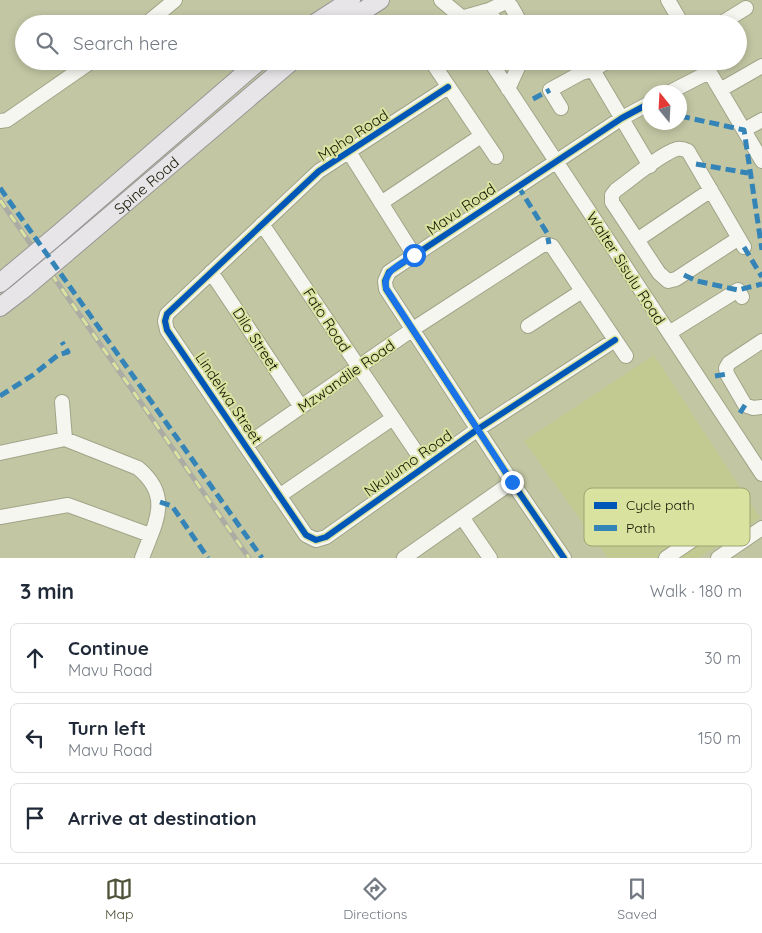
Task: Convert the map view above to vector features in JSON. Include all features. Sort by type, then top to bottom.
[{"type":"main road","points":[[328,15],[351,0]]},
{"type":"main road","points":[[357,15],[380,0]]},
{"type":"main road","name":"Spine Road","points":[[6,278],[249,70]]},
{"type":"main road","name":"Spine Road","points":[[0,307],[281,70]]},
{"type":"street","points":[[157,15],[175,0]]},
{"type":"street","points":[[441,0],[458,15]]},
{"type":"street","points":[[455,0],[461,15]]},
{"type":"street","points":[[668,0],[675,15]]},
{"type":"street","points":[[474,15],[507,2],[515,15]]},
{"type":"street","points":[[735,15],[746,8]]},
{"type":"street","points":[[489,10],[492,15]]},
{"type":"street","points":[[720,90],[762,66]]},
{"type":"street","points":[[0,121],[7,120],[79,70]]},
{"type":"street","points":[[437,70],[496,156]]},
{"type":"street","name":"Walter Sisulu Road","points":[[496,70],[762,474]]},
{"type":"street","points":[[508,89],[516,70]]},
{"type":"street","points":[[560,108],[550,90],[581,72],[593,70],[650,166]]},
{"type":"street","points":[[680,85],[702,70]]},
{"type":"street","points":[[708,70],[762,161]]},
{"type":"street","name":"Mpho Road","points":[[211,272],[319,172],[448,87]]},
{"type":"street","name":"Mavu Road","points":[[564,558],[512,482],[386,288],[385,281],[389,272],[414,255],[622,118],[642,107]]},
{"type":"street","points":[[744,130],[762,120]]},
{"type":"street","points":[[381,203],[481,136]]},
{"type":"street","points":[[682,148],[688,151],[742,242],[676,280],[668,281],[659,273],[612,202],[612,195],[616,190],[650,166],[676,149],[682,148]]},
{"type":"street","points":[[349,152],[414,255]]},
{"type":"street","points":[[638,240],[711,190]]},
{"type":"street","name":"Fato Road","points":[[262,224],[425,466]]},
{"type":"street","name":"Mzwandile Road","points":[[246,445],[413,329],[544,244],[549,244],[582,291]]},
{"type":"street","name":"Dilo Street","points":[[211,272],[301,407]]},
{"type":"street","name":"Lindelwa Street","points":[[211,272],[167,314],[165,321],[167,330],[306,535],[316,540]]},
{"type":"street","points":[[669,333],[738,290],[742,297]]},
{"type":"street","points":[[528,326],[582,291],[626,356]]},
{"type":"street","name":"Nkulumo Road","points":[[316,540],[326,537],[478,429],[615,340]]},
{"type":"street","points":[[762,340],[729,362],[726,368],[726,374],[745,405],[753,408],[762,407]]},
{"type":"street","points":[[62,402],[65,439]]},
{"type":"street","points":[[279,496],[393,418]]},
{"type":"street","points":[[0,453],[65,439],[138,468],[148,476],[156,488],[160,502],[142,558]]},
{"type":"street","points":[[404,558],[512,482]]},
{"type":"street","points":[[0,517],[68,505],[150,535]]},
{"type":"street","points":[[462,517],[490,558]]},
{"type":"street","points":[[750,536],[762,528]]},
{"type":"street","points":[[666,558],[684,546]]},
{"type":"street","points":[[718,558],[735,546]]},
{"type":"shaded area","points":[[654,355],[740,488],[584,488],[584,525],[524,441]]},
{"type":"shaded area","points":[[750,503],[760,518],[750,524]]},
{"type":"shaded area","points":[[599,546],[717,546],[698,558],[608,558]]},
{"type":"railway","points":[[0,200],[249,558]]},
{"type":"marked path","points":[[533,99],[550,90]]},
{"type":"marked path","points":[[687,118],[744,130],[762,250]]},
{"type":"marked path","points":[[696,164],[748,173]]},
{"type":"marked path","points":[[518,186],[547,233],[549,244]]},
{"type":"marked path","points":[[0,188],[262,558]]},
{"type":"marked path","points":[[744,247],[762,277]]},
{"type":"marked path","points":[[684,275],[697,281],[738,290],[762,284]]},
{"type":"marked path","points":[[0,396],[33,375],[58,355],[68,352],[62,342]]},
{"type":"marked path","points":[[715,376],[727,374]]},
{"type":"marked path","points":[[740,413],[745,405]]},
{"type":"marked path","points":[[160,502],[172,506],[208,558]]},
{"type":"cycle path","points":[[448,87],[319,171],[167,314],[165,321],[167,330],[306,535],[316,540],[326,537],[478,429],[615,340]]},
{"type":"cycle path","points":[[564,558],[386,289],[385,281],[389,272],[622,118],[642,107]]},
{"type":"route","points":[[414,255],[389,272],[385,281],[386,288],[512,482]]}]
